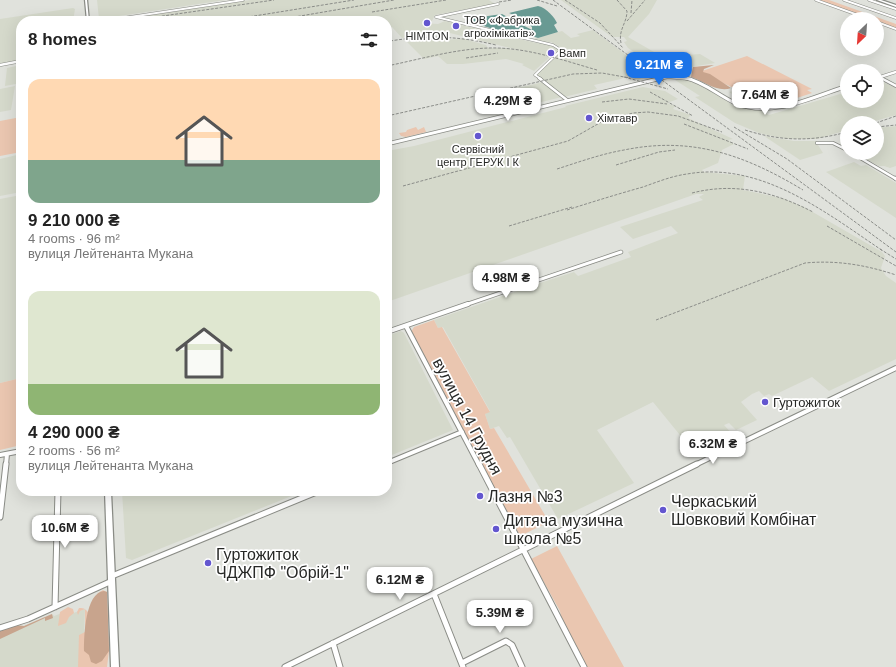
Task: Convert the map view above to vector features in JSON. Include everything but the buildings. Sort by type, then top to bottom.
[{"type":"main road","points":[[86,0],[88,16]]},
{"type":"main road","points":[[878,0],[896,6]]},
{"type":"main road","points":[[0,65],[16,62]]},
{"type":"main road","points":[[884,76],[896,72]]},
{"type":"main road","points":[[392,143],[671,76],[695,80],[737,103],[759,109],[775,107],[840,88]]},
{"type":"main road","points":[[108,496],[115,667]]},
{"type":"street","points":[[139,16],[243,0]]},
{"type":"street","points":[[816,0],[850,12]]},
{"type":"street","points":[[844,0],[896,18]]},
{"type":"street","points":[[869,0],[896,9]]},
{"type":"street","points":[[494,1],[498,4],[439,15],[436,17],[535,42],[553,45],[560,48],[561,51],[535,75],[567,100]]},
{"type":"street","points":[[881,4],[886,2]]},
{"type":"street","points":[[884,24],[896,28]]},
{"type":"street","points":[[884,81],[896,86]]},
{"type":"street","points":[[817,143],[833,143],[840,146]]},
{"type":"street","points":[[864,160],[896,179]]},
{"type":"street","points":[[392,330],[621,252]]},
{"type":"street","name":"вулиця 14 Грудня","points":[[406,326],[524,549],[584,667]]},
{"type":"street","points":[[285,667],[595,515],[652,485],[896,368]]},
{"type":"street","points":[[392,461],[462,432]]},
{"type":"street","points":[[0,455],[16,452]]},
{"type":"street","points":[[0,516],[7,454]]},
{"type":"street","points":[[55,607],[58,496]]},
{"type":"street","points":[[0,628],[28,619],[112,579],[307,496]]},
{"type":"street","points":[[434,594],[462,665],[508,641],[512,645],[522,667]]},
{"type":"street","points":[[333,643],[340,667]]},
{"type":"shaded area","points":[[97,0],[225,0],[119,16],[99,16]]},
{"type":"shaded area","points":[[250,0],[489,0],[495,4],[435,15],[432,21],[424,23],[438,24],[445,21],[536,43],[550,44],[560,51],[551,56],[534,71],[522,65],[524,64],[506,59],[463,64],[447,64],[438,56],[424,59],[407,42],[464,39],[486,45],[488,48],[507,48],[526,52],[450,33],[449,35],[425,34],[402,38],[392,27],[392,16],[145,16]]},
{"type":"shaded area","points":[[561,0],[657,0],[649,14],[628,37],[687,71],[666,74],[628,48],[624,42],[627,41],[624,37],[612,37]]},
{"type":"shaded area","points":[[817,0],[829,0],[862,12],[850,12]]},
{"type":"shaded area","points":[[73,8],[75,9],[74,16],[20,16]]},
{"type":"shaded area","points":[[16,17],[16,61],[0,64],[0,19]]},
{"type":"shaded area","points":[[884,20],[896,24],[896,29],[884,25]]},
{"type":"shaded area","points":[[593,30],[630,58],[628,59],[650,72],[650,75],[638,80],[627,76],[621,79],[594,85],[597,89],[564,97],[537,77],[537,73],[558,55],[578,57],[565,53],[566,50],[551,42],[531,40],[562,31],[571,38],[580,36],[577,34]]},
{"type":"shaded area","points":[[700,54],[715,63],[691,67],[674,56]]},
{"type":"shaded area","points":[[747,56],[812,89],[807,90],[812,93],[788,101],[770,91],[760,93],[749,87],[738,90],[699,72]]},
{"type":"shaded area","points":[[714,65],[704,69],[703,72],[710,74],[731,88],[716,88],[691,77],[693,67]]},
{"type":"shaded area","points":[[16,66],[16,84],[5,86],[7,68]]},
{"type":"shaded area","points":[[675,80],[693,80],[736,107],[760,110],[769,115],[840,94],[840,108],[884,108],[884,82],[896,88],[896,115],[884,118],[884,116],[840,116],[840,132],[817,139],[786,139],[759,133],[735,123],[695,97],[700,96]]},
{"type":"shaded area","points":[[543,82],[562,97],[505,111],[488,95]]},
{"type":"shaded area","points":[[15,86],[11,110],[0,112],[0,89]]},
{"type":"shaded area","points":[[643,87],[665,91],[678,99],[667,103],[675,106],[673,109],[691,115],[688,118],[733,139],[728,140],[734,144],[722,150],[718,163],[702,170],[704,172],[745,176],[743,190],[782,198],[804,207],[882,252],[885,256],[881,268],[886,276],[896,283],[896,359],[829,391],[812,377],[772,396],[769,394],[764,396],[759,391],[752,394],[741,402],[757,420],[736,430],[729,423],[724,425],[735,437],[697,456],[653,402],[597,430],[634,483],[558,519],[510,437],[507,438],[499,426],[490,429],[485,414],[490,411],[443,327],[438,328],[434,320],[574,272],[578,276],[631,257],[628,252],[678,233],[671,226],[633,239],[620,227],[703,200],[699,197],[704,194],[696,194],[392,300],[392,150],[414,146],[566,107],[565,106]]},
{"type":"shaded area","points":[[749,87],[767,97],[770,97],[779,104],[774,103],[767,108],[743,101],[729,92]]},
{"type":"shaded area","points":[[16,118],[16,153],[0,156],[0,121]]},
{"type":"shaded area","points":[[896,126],[896,166],[890,168],[879,166],[867,160],[884,160],[884,127]]},
{"type":"shaded area","points":[[416,127],[418,130],[424,127],[426,132],[406,137],[401,136],[399,133],[406,132],[407,130]]},
{"type":"shaded area","points":[[764,136],[794,141],[819,141],[818,145],[823,153],[800,160]]},
{"type":"shaded area","points":[[16,155],[16,193],[0,196],[0,159]]},
{"type":"shaded area","points":[[854,162],[861,166],[866,165],[896,183],[896,218],[826,172]]},
{"type":"shaded area","points":[[16,196],[16,379],[0,383],[0,199]]},
{"type":"shaded area","points":[[434,320],[438,328],[442,327],[490,412],[485,414],[490,429],[494,428],[549,522],[520,536],[411,332],[414,327]]},
{"type":"shaded area","points":[[401,331],[404,333],[453,430],[392,455],[392,334]]},
{"type":"shaded area","points":[[16,379],[16,446],[0,450],[0,383]]},
{"type":"shaded area","points":[[122,496],[292,496],[132,560],[126,558]]},
{"type":"shaded area","points":[[557,546],[624,667],[587,667],[561,617],[560,611],[531,559]]},
{"type":"shaded area","points":[[103,590],[107,592],[109,651],[107,667],[78,667],[79,635],[85,632],[85,609],[89,613],[98,593]]},
{"type":"shaded area","points":[[104,591],[107,592],[109,651],[102,661],[96,664],[91,662],[89,655],[84,651],[85,626],[89,607],[93,599]]},
{"type":"shaded area","points":[[68,607],[73,609],[74,613],[69,617],[66,623],[58,626],[60,612]]},
{"type":"shaded area","points":[[79,608],[85,609],[80,611],[78,615],[77,612]]},
{"type":"shaded area","points":[[85,609],[83,667],[0,667],[0,631],[15,625],[24,626],[52,614],[54,616],[62,613],[62,617]]},
{"type":"shaded area","points":[[52,614],[53,618],[45,621],[45,618],[0,639],[0,631],[15,625],[24,626]]},
{"type":"water","points":[[538,6],[552,16],[557,23],[554,25],[558,32],[538,38],[526,34],[513,34],[468,21],[474,18],[502,14],[532,30],[532,27],[523,19],[509,13]]},
{"type":"railway","points":[[163,16],[274,0]]},
{"type":"railway","points":[[254,16],[354,0]]},
{"type":"railway","points":[[300,16],[394,0]]},
{"type":"railway","points":[[372,12],[446,0]]},
{"type":"railway","points":[[499,2],[512,0]]},
{"type":"railway","points":[[537,0],[557,6]]},
{"type":"railway","points":[[553,0],[896,252]]},
{"type":"railway","points":[[565,0],[600,23],[623,48]]},
{"type":"railway","points":[[617,0],[627,11],[620,38],[621,43]]},
{"type":"railway","points":[[631,13],[632,0]]},
{"type":"railway","points":[[627,21],[645,0]]},
{"type":"railway","points":[[392,41],[443,37],[496,45]]},
{"type":"railway","points":[[392,65],[464,50],[503,48],[557,58],[597,70]]},
{"type":"railway","points":[[466,58],[498,53]]},
{"type":"railway","points":[[392,115],[573,74],[602,73],[630,78]]},
{"type":"railway","points":[[624,77],[668,89]]},
{"type":"railway","points":[[650,92],[693,116]]},
{"type":"railway","points":[[602,102],[629,99],[667,104]]},
{"type":"railway","points":[[403,186],[568,141],[603,121],[633,113],[648,112],[678,116],[722,132]]},
{"type":"railway","points":[[884,120],[896,116]]},
{"type":"railway","points":[[684,124],[748,149]]},
{"type":"railway","points":[[884,126],[896,125]]},
{"type":"railway","points":[[734,127],[787,159],[896,240]]},
{"type":"railway","points":[[745,130],[758,134],[796,139],[808,139],[840,134]]},
{"type":"railway","points":[[557,169],[598,156],[624,150],[649,146],[672,145],[695,147],[739,158],[760,167],[803,190]]},
{"type":"railway","points":[[616,165],[659,152],[675,150]]},
{"type":"railway","points":[[567,210],[681,175],[714,172],[741,175],[766,182],[791,193],[815,206],[880,249]]},
{"type":"railway","points":[[692,193],[724,189],[754,191],[784,199],[813,212]]},
{"type":"railway","points":[[509,226],[572,207]]},
{"type":"railway","points":[[827,226],[896,266]]},
{"type":"railway","points":[[880,249],[896,259]]},
{"type":"railway","points":[[656,320],[805,263],[828,262],[851,264],[874,268],[896,275]]},
{"type":"place","name":"HIMTON","points":[[427,23]]},
{"type":"place","name":"ТОВ «Фабрика агрохімікатів»","points":[[456,26]]},
{"type":"place","name":"Вамп","points":[[551,53]]},
{"type":"place","name":"Хімтавр","points":[[589,118]]},
{"type":"place","name":"Сервісний центр ГЕРУК І К","points":[[478,136]]},
{"type":"place","name":"Гуртожиток","points":[[765,402]]},
{"type":"place","name":"Лазня №3","points":[[480,496]]},
{"type":"place","name":"Черкаський Шовковий Комбінат","points":[[663,510]]},
{"type":"place","name":"Дитяча музична школа №5","points":[[496,529]]},
{"type":"place","name":"Гуртожиток ЧДЖПФ \"Обрій-1\"","points":[[208,563]]}]
